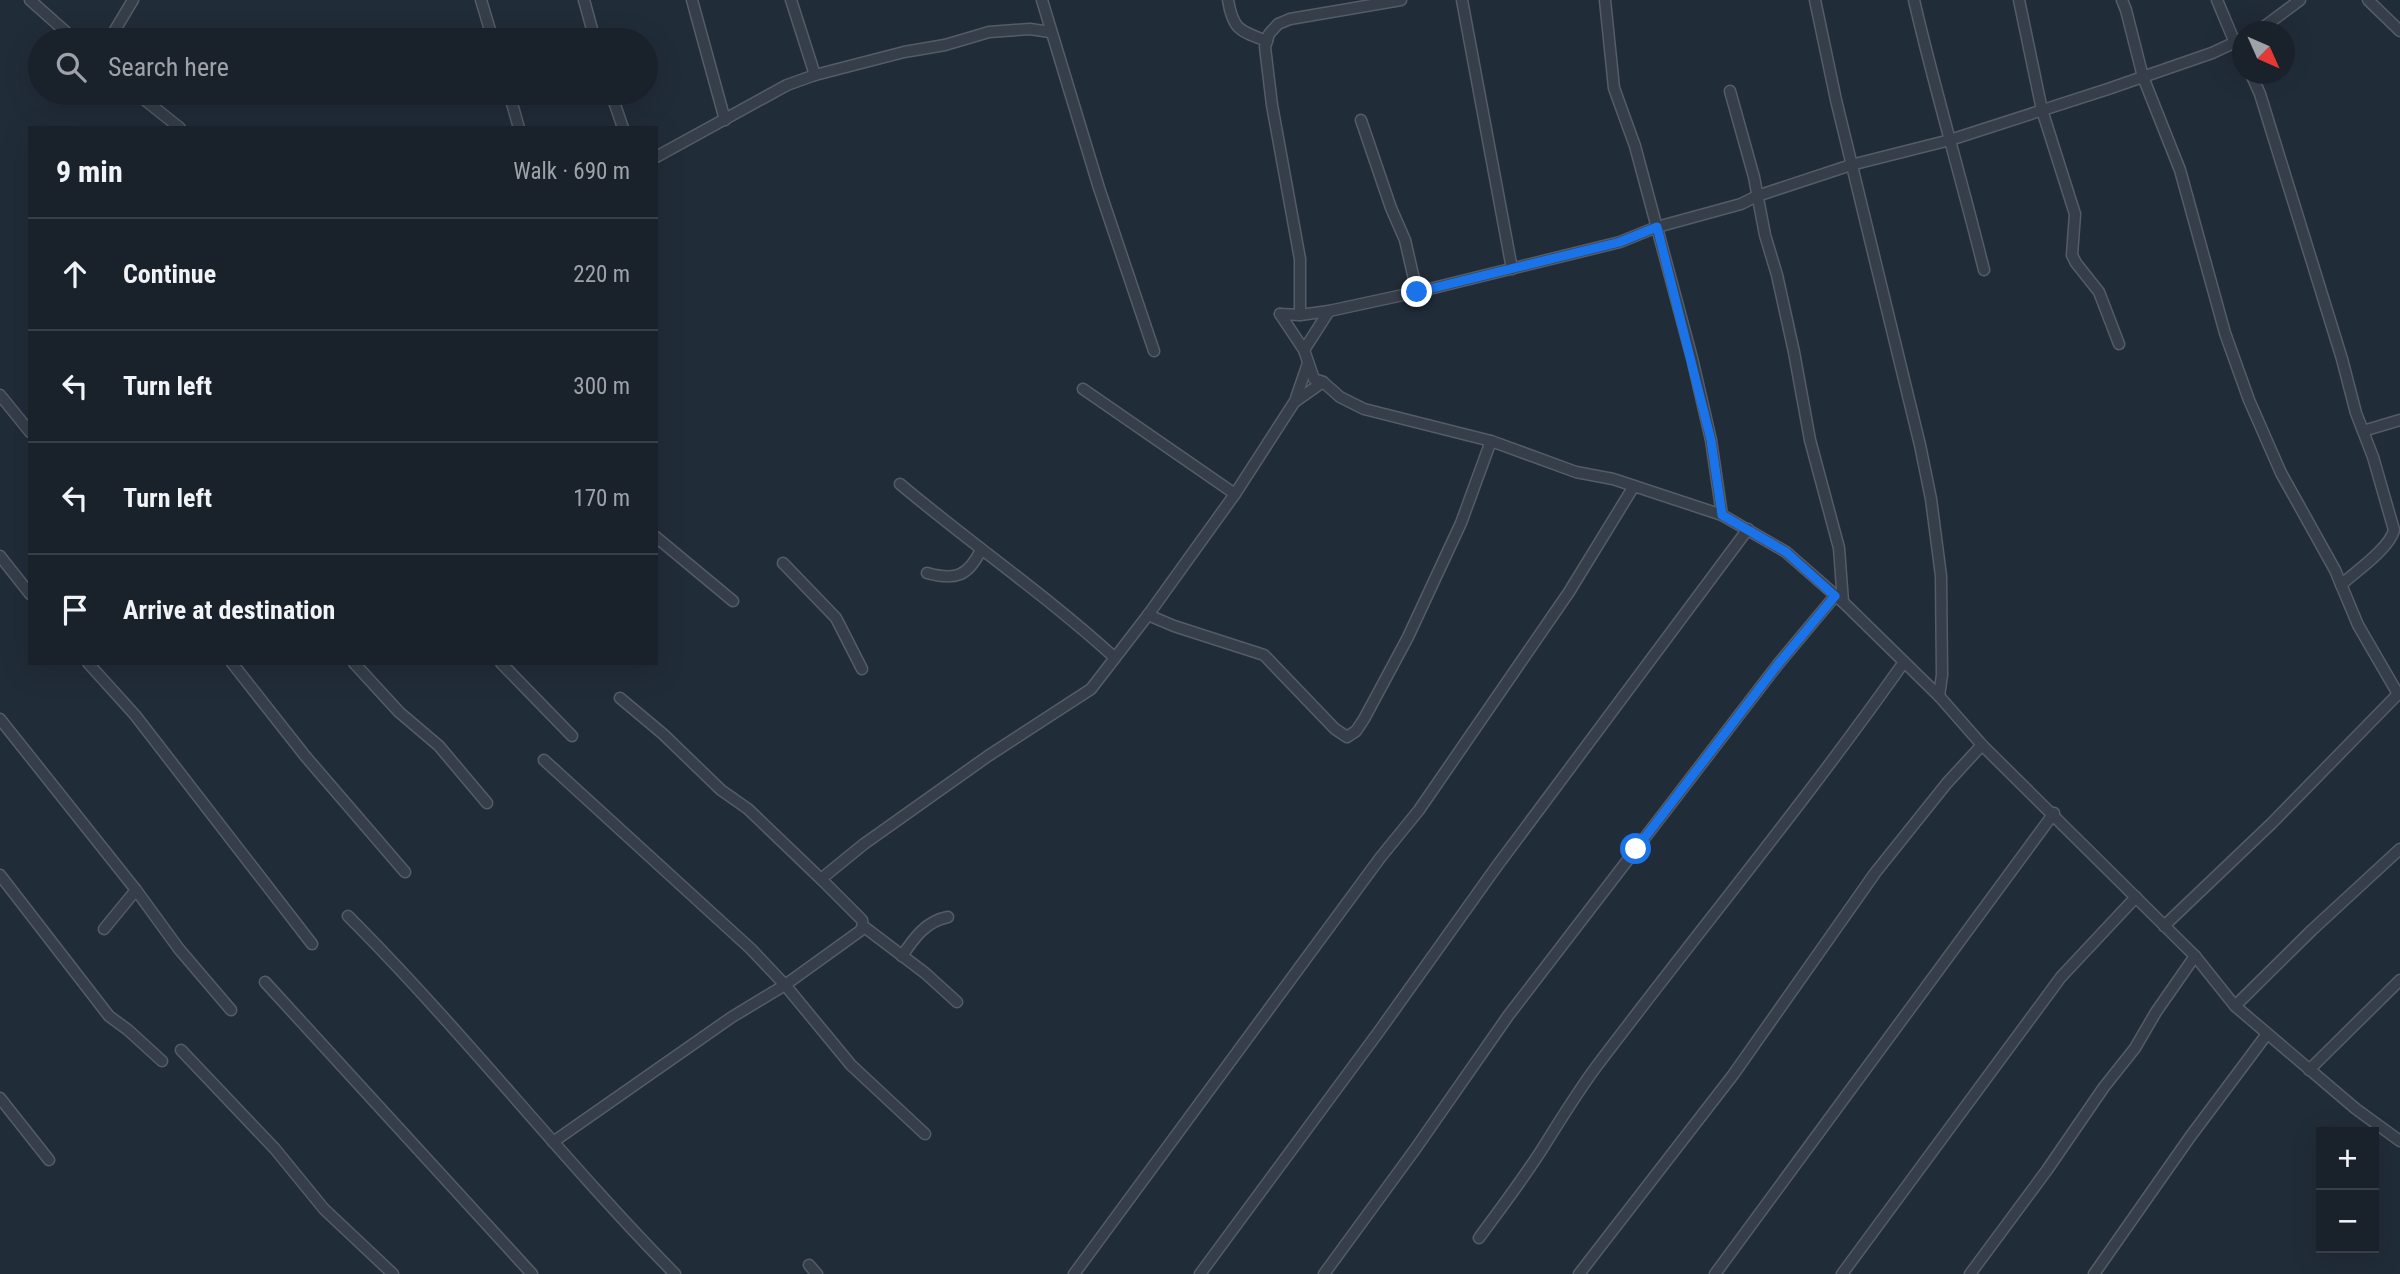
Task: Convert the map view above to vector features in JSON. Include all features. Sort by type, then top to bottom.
[{"type":"street","points":[[30,0],[62,28]]},
{"type":"street","points":[[116,28],[133,0]]},
{"type":"street","points":[[481,0],[489,28]]},
{"type":"street","points":[[584,0],[592,28]]},
{"type":"street","points":[[692,0],[725,120]]},
{"type":"street","points":[[791,0],[815,75]]},
{"type":"street","points":[[1042,0],[1050,32],[1154,351]]},
{"type":"street","points":[[1228,0],[1235,26],[1241,32],[1267,41]]},
{"type":"street","points":[[1300,315],[1300,259],[1272,105],[1265,47],[1269,34],[1278,24],[1290,19],[1401,0]]},
{"type":"street","points":[[1462,0],[1513,269]]},
{"type":"street","points":[[1605,0],[1614,88],[1635,146],[1711,440],[1722,515]]},
{"type":"street","points":[[1815,0],[1851,165],[1931,499],[1941,576],[1942,675],[1939,695]]},
{"type":"street","points":[[1914,0],[1984,270]]},
{"type":"street","points":[[2019,0],[2042,110],[2076,215],[2072,255],[2098,292],[2119,344]]},
{"type":"street","points":[[2122,0],[2143,77],[2180,170],[2225,332],[2249,400],[2281,473],[2341,585],[2358,625],[2399,693],[2272,823],[2164,926]]},
{"type":"street","points":[[2217,0],[2232,28]]},
{"type":"street","points":[[2272,21],[2300,0]]},
{"type":"street","points":[[2368,0],[2400,31]]},
{"type":"street","points":[[658,156],[788,85],[815,75],[989,32],[1030,29],[1050,32]]},
{"type":"street","points":[[2232,44],[2143,77],[1950,140],[1851,165],[1757,195],[1741,204],[1657,227],[1620,242],[1329,311],[1300,315],[1280,314],[1304,350],[1314,379],[1323,382],[1340,397],[1364,410],[1491,441],[1576,472],[1613,479],[1722,515],[1800,563],[1939,695],[1982,745],[2054,813],[2195,956],[2235,1006],[2309,1070],[2397,1136]]},
{"type":"street","points":[[2256,84],[2394,530],[2393,536],[2384,546],[2341,585]]},
{"type":"street","points":[[1324,1274],[1508,1016],[1779,663],[1839,599],[1839,548],[1810,440],[1794,352],[1754,177],[1730,91]]},
{"type":"street","points":[[151,105],[177,126]]},
{"type":"street","points":[[512,105],[518,126]]},
{"type":"street","points":[[615,105],[622,126]]},
{"type":"street","points":[[1361,120],[1391,208],[1405,240],[1417,292]]},
{"type":"street","points":[[1304,350],[1329,311]]},
{"type":"street","points":[[821,878],[988,756],[1091,689],[1235,494],[1295,401],[1308,363]]},
{"type":"street","points":[[1295,401],[1323,382]]},
{"type":"street","points":[[1083,389],[1235,494]]},
{"type":"street","points":[[0,395],[28,430]]},
{"type":"street","points":[[2363,431],[2400,420]]},
{"type":"street","points":[[1148,615],[1174,626],[1265,654],[1335,729],[1347,737],[1356,731],[1364,719],[1408,637],[1461,523],[1491,441]]},
{"type":"street","points":[[900,484],[1072,619],[1114,657]]},
{"type":"street","points":[[1074,1274],[1380,858],[1419,810],[1569,592],[1634,486]]},
{"type":"street","points":[[1200,1274],[1497,866],[1748,529]]},
{"type":"street","points":[[658,539],[733,601]]},
{"type":"street","points":[[927,573],[941,577],[962,574],[972,567],[981,550]]},
{"type":"street","points":[[0,556],[28,591]]},
{"type":"street","points":[[783,563],[836,618],[862,669]]},
{"type":"street","points":[[1479,1238],[1549,1139],[1594,1069],[1783,827],[1904,662]]},
{"type":"street","points":[[90,665],[135,715],[312,944]]},
{"type":"street","points":[[234,665],[306,757],[405,872]]},
{"type":"street","points":[[356,665],[399,712],[439,746],[487,803]]},
{"type":"street","points":[[503,665],[572,736]]},
{"type":"street","points":[[553,1142],[732,1017],[785,985],[848,941],[863,926],[862,920],[821,878],[748,809],[721,790],[663,734],[620,698]]},
{"type":"street","points":[[0,719],[179,949],[231,1010]]},
{"type":"street","points":[[1579,1274],[1733,1075],[1875,873],[1947,783],[1982,745]]},
{"type":"street","points":[[544,760],[751,949],[852,1065],[925,1134]]},
{"type":"street","points":[[1715,1274],[2054,813]]},
{"type":"street","points":[[2235,1006],[2400,849]]},
{"type":"street","points":[[0,875],[109,1016],[162,1061]]},
{"type":"street","points":[[104,929],[135,890]]},
{"type":"street","points":[[1842,1274],[2061,977],[2136,897]]},
{"type":"street","points":[[348,916],[383,951],[675,1274]]},
{"type":"street","points":[[902,956],[913,939],[935,919],[948,917]]},
{"type":"street","points":[[863,926],[957,1002]]},
{"type":"street","points":[[1970,1274],[2135,1048],[2195,956]]},
{"type":"street","points":[[2309,1070],[2400,980]]},
{"type":"street","points":[[265,982],[532,1274]]},
{"type":"street","points":[[2094,1274],[2190,1137],[2267,1034]]},
{"type":"street","points":[[181,1050],[275,1149],[324,1209],[393,1274]]},
{"type":"street","points":[[0,1098],[48,1160]]},
{"type":"street","points":[[809,1265],[817,1274]]},
{"type":"route","points":[[1417,292],[1620,242],[1657,227],[1711,440],[1722,515],[1786,552],[1835,596],[1779,663],[1636,849]]}]
